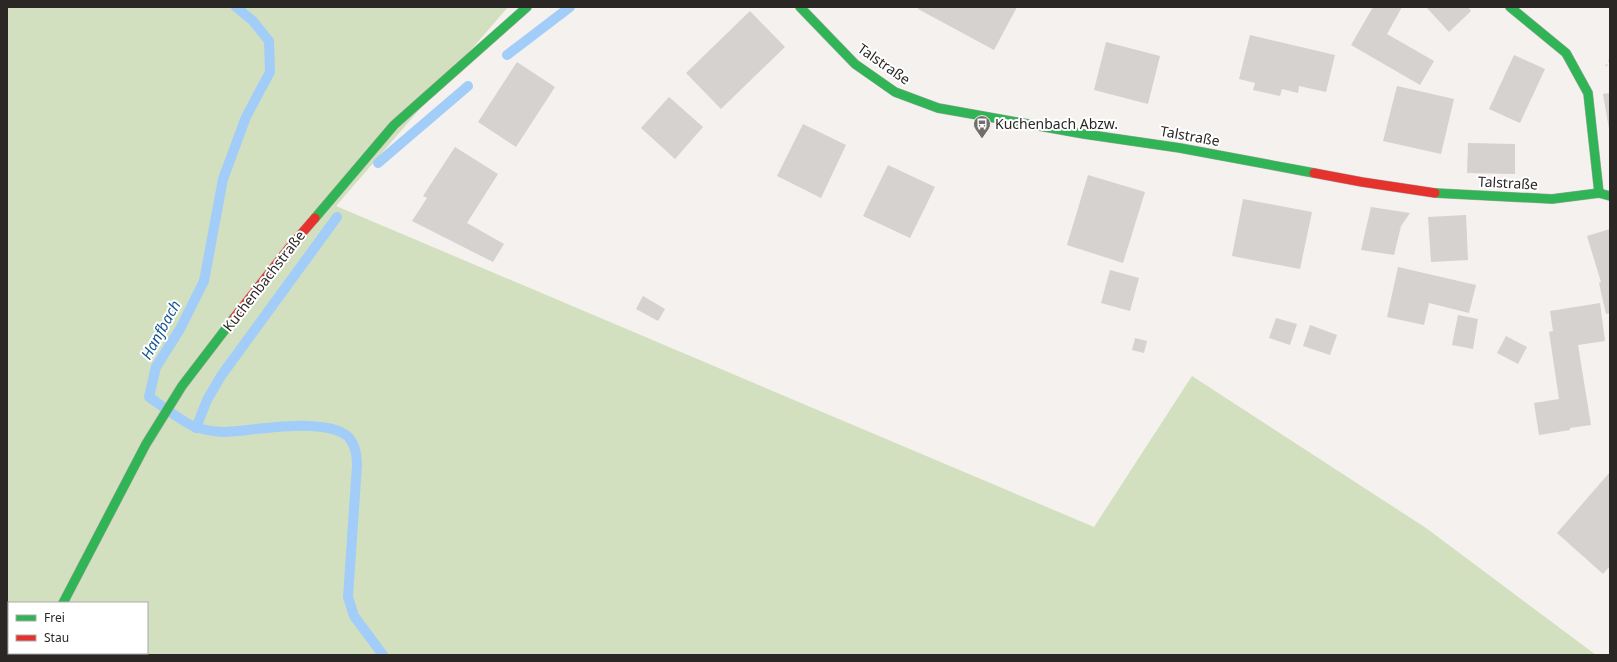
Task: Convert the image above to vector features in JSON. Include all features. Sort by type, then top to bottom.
[{"type":"street","name":"Kuchenbachstraße","points":[[64,602],[146,444],[182,386],[288,248],[394,125],[528,7]]},
{"type":"street","name":"Talstraße","points":[[800,7],[855,64],[895,92],[938,108],[1084,134],[1180,148],[1362,182],[1445,194],[1552,199],[1599,193],[1610,196]]},
{"type":"street","points":[[1510,7],[1566,52],[1588,93],[1599,193]]},
{"type":"green space","points":[[7,7],[508,7],[336,206],[1094,527],[1192,376],[1426,528],[1596,655],[7,655]]},
{"type":"building","points":[[919,7],[1017,7],[994,50],[918,9]]},
{"type":"building","points":[[1373,7],[1402,7],[1387,34],[1434,61],[1420,85],[1351,45]]},
{"type":"building","points":[[1468,7],[1471,11],[1449,32],[1427,8]]},
{"type":"building","points":[[750,11],[785,47],[721,109],[686,73]]},
{"type":"building","points":[[1250,35],[1335,55],[1326,92],[1299,86],[1298,93],[1282,89],[1280,96],[1253,90],[1255,83],[1239,79]]},
{"type":"building","points":[[1106,42],[1160,56],[1148,104],[1094,90]]},
{"type":"building","points":[[1514,55],[1545,69],[1520,123],[1489,109]]},
{"type":"building","points":[[517,62],[555,87],[516,147],[478,122]]},
{"type":"building","points":[[1397,86],[1454,99],[1441,154],[1383,141]]},
{"type":"building","points":[[1610,93],[1610,129],[1609,129],[1603,94]]},
{"type":"building","points":[[669,97],[703,127],[675,159],[641,128]]},
{"type":"building","points":[[803,124],[846,145],[821,198],[777,176]]},
{"type":"building","points":[[1468,143],[1515,144],[1515,174],[1467,173]]},
{"type":"building","points":[[455,147],[498,174],[467,223],[504,244],[493,262],[412,221],[427,198],[423,196]]},
{"type":"building","points":[[888,165],[935,187],[910,238],[863,216]]},
{"type":"building","points":[[1088,175],[1145,192],[1123,263],[1067,245]]},
{"type":"building","points":[[1243,199],[1312,212],[1300,269],[1232,256]]},
{"type":"building","points":[[1371,207],[1410,213],[1401,226],[1394,255],[1361,250]]},
{"type":"building","points":[[1466,215],[1468,260],[1431,262],[1428,217]]},
{"type":"building","points":[[1610,229],[1610,313],[1606,314],[1599,283],[1601,282],[1587,236]]},
{"type":"building","points":[[1398,267],[1476,285],[1469,313],[1429,303],[1424,325],[1387,317]]},
{"type":"building","points":[[1110,270],[1139,278],[1130,311],[1101,303]]},
{"type":"building","points":[[643,296],[665,309],[658,321],[636,309]]},
{"type":"building","points":[[1600,303],[1605,341],[1578,345],[1591,425],[1539,435],[1534,403],[1559,399],[1549,332],[1553,331],[1550,311]]},
{"type":"building","points":[[1458,315],[1478,319],[1473,349],[1452,345]]},
{"type":"building","points":[[1276,318],[1297,324],[1290,345],[1269,338]]},
{"type":"building","points":[[1310,325],[1337,335],[1330,355],[1303,346]]},
{"type":"building","points":[[1506,336],[1527,347],[1518,364],[1497,353]]},
{"type":"building","points":[[1135,338],[1147,341],[1144,353],[1132,350]]},
{"type":"building","points":[[1610,472],[1610,566],[1603,574],[1557,533]]},
{"type":"waterway","name":"Hanfbach","points":[[236,7],[253,21],[269,41],[270,72],[246,117],[223,179],[204,281],[180,329],[156,367],[149,397],[194,427],[225,432],[272,427],[310,426],[327,428],[341,432],[350,439],[356,452],[357,465],[348,597],[354,616],[383,655]]},
{"type":"waterway","points":[[507,55],[570,7]]},
{"type":"waterway","points":[[378,163],[468,86]]},
{"type":"waterway","points":[[196,428],[207,400],[221,376],[337,217]]},
{"type":"traffic: fast","points":[[315,218],[394,125],[527,7]]},
{"type":"traffic: fast","points":[[800,7],[855,64],[895,92],[938,108],[1084,134],[1180,148],[1314,173]]},
{"type":"traffic: fast","points":[[1510,7],[1566,53],[1588,93],[1599,193]]},
{"type":"traffic: fast","points":[[1435,193],[1552,199],[1599,193],[1610,196]]},
{"type":"traffic: fast","points":[[64,602],[146,444],[182,386],[234,318]]},
{"type":"traffic: jam","points":[[1314,173],[1435,193]]},
{"type":"traffic: jam","points":[[234,318],[289,248],[315,218]]},
{"type":"place","name":"Kuchenbach Abzw.","points":[[982,139]]}]
